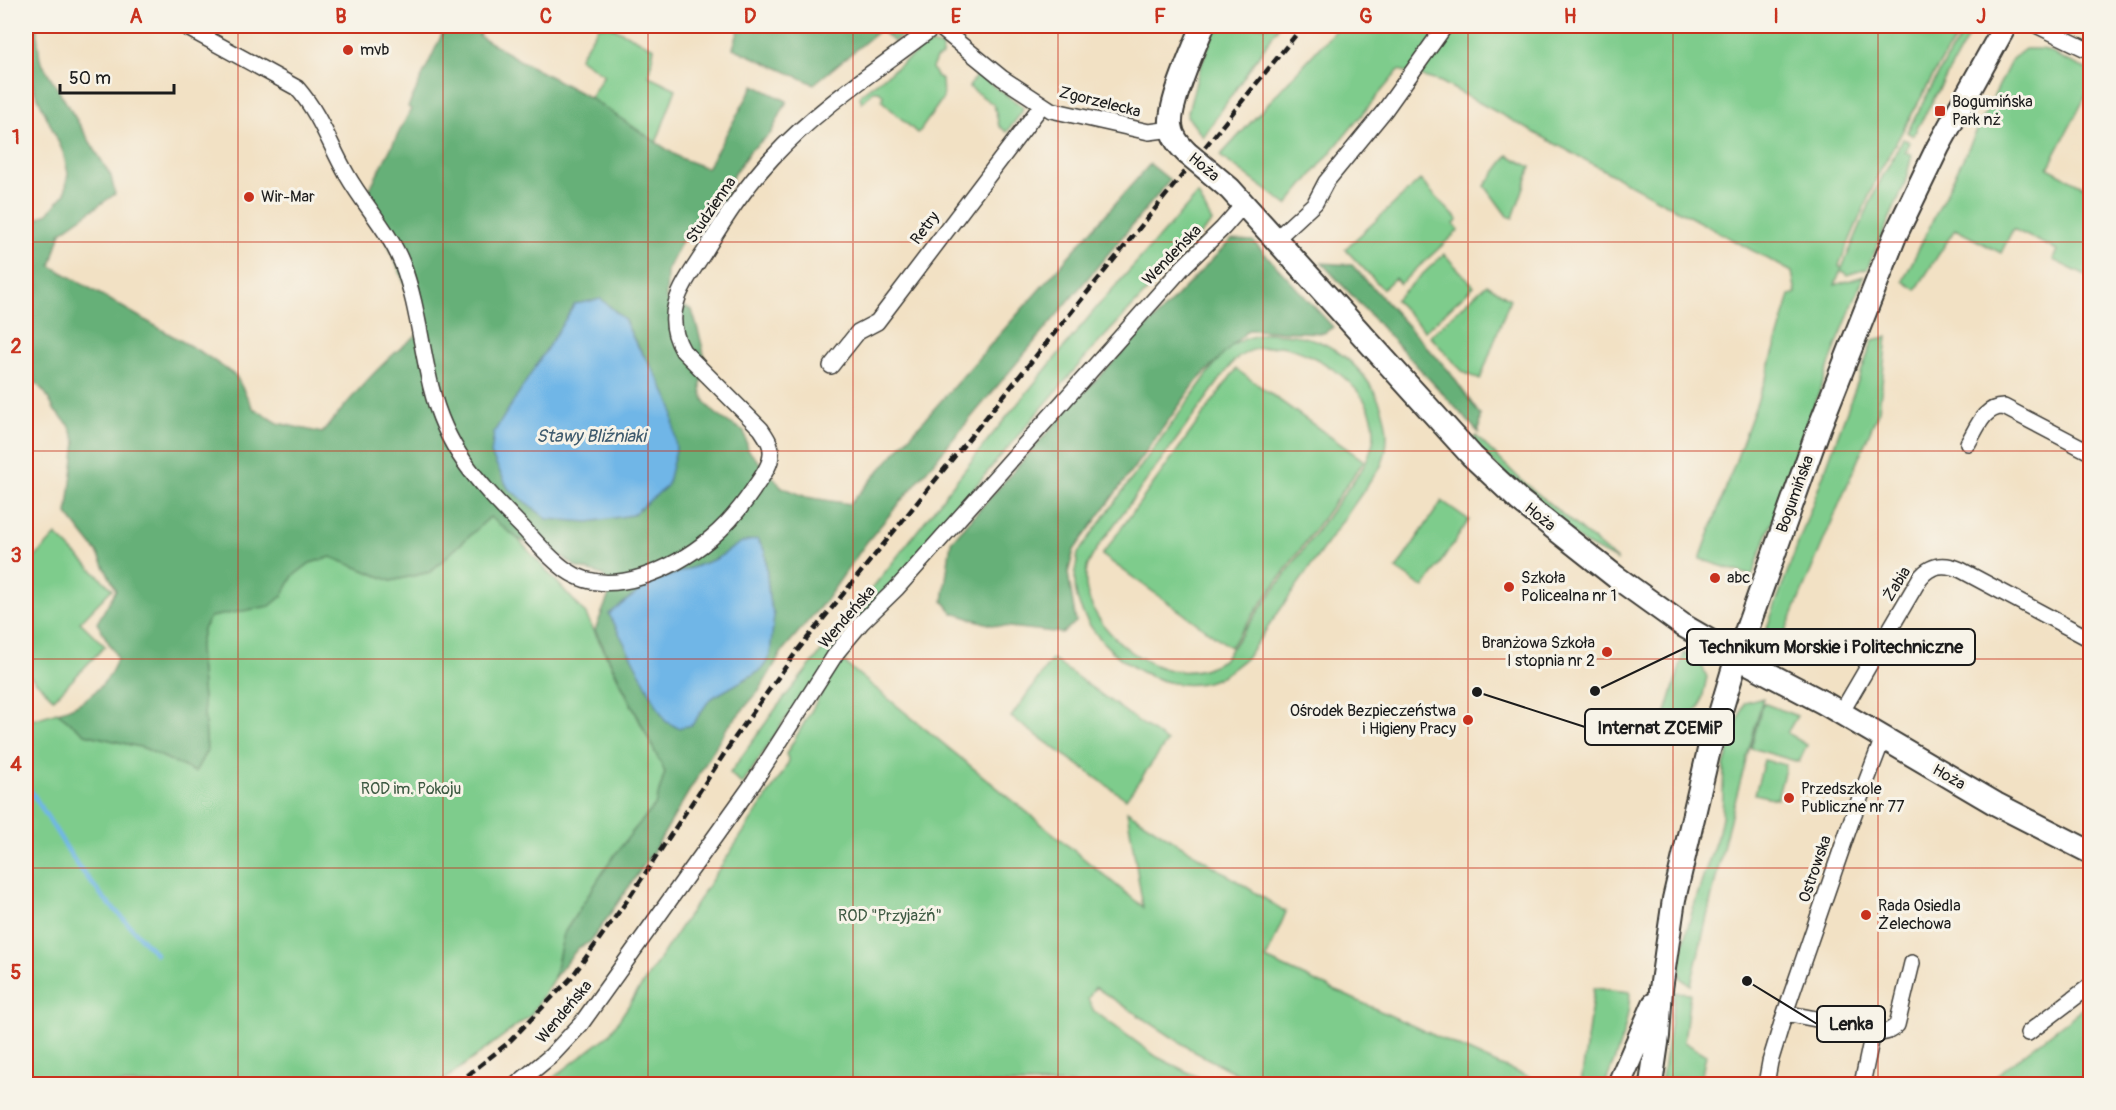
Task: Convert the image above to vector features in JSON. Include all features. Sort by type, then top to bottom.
[{"type":"street","name":"Studzienna","points":[[184,26],[297,88],[311,104],[347,175],[377,220],[402,264],[409,285],[431,389],[449,441],[481,486],[565,570],[588,580],[604,583],[618,582],[651,573],[679,559],[711,538],[737,512],[764,472],[772,455],[770,445],[761,429],[683,351],[674,330],[672,316],[674,305],[690,274],[722,222],[746,188],[771,159],[808,125],[937,26]]},
{"type":"street","name":"Zgorzelecka","points":[[937,26],[1002,78],[1042,105],[1062,113],[1149,132],[1172,129]]},
{"type":"street","points":[[1172,129],[1173,104],[1203,26]]},
{"type":"street","points":[[1276,239],[1315,203],[1326,182],[1385,110],[1445,26]]},
{"type":"street","name":"Bogumińska","points":[[1651,1084],[1674,899],[1711,740],[1737,657],[1824,417],[1895,236],[1938,147],[2006,26]]},
{"type":"street","points":[[2038,26],[2091,51]]},
{"type":"street","name":"Retry","points":[[831,366],[858,332],[877,322],[1042,105]]},
{"type":"street","name":"Hoża","points":[[1172,129],[1178,143],[1187,153],[1244,204],[1472,456],[1520,501],[1653,606],[1737,657],[1841,713],[2008,810],[2091,852]]},
{"type":"street","name":"Wendeńska","points":[[517,1084],[551,1056],[581,1024],[754,782],[837,652],[862,622],[897,588],[1176,275],[1244,204]]},
{"type":"street","points":[[1968,443],[1988,411],[1995,407],[2004,407],[2091,452]]},
{"type":"street","name":"Żabia","points":[[1841,713],[1920,578],[1935,567],[1949,566],[1961,570],[2091,639]]},
{"type":"street","name":"Ostrowska","points":[[1767,1084],[1770,1062],[1785,1013],[1852,819],[1883,738]]},
{"type":"street","points":[[1785,1013],[1882,1034],[1890,1031],[1897,1025],[1912,963]]},
{"type":"street","points":[[2028,1033],[2091,986]]},
{"type":"street","name":"Bogumińska","points":[[1619,1084],[1661,989]]},
{"type":"street","points":[[1862,1084],[1873,1032]]},
{"type":"green space","points":[[26,26],[36,26],[40,60],[111,176],[115,194],[61,232],[51,266],[204,354],[236,376],[253,408],[278,423],[322,433],[382,365],[424,330],[367,194],[411,109],[408,107],[444,30],[431,26],[483,26],[479,36],[590,98],[680,158],[707,168],[754,85],[787,101],[771,133],[750,151],[733,175],[723,205],[690,225],[667,271],[666,300],[692,310],[705,359],[702,393],[709,407],[744,431],[748,450],[782,487],[806,497],[850,504],[1150,164],[1170,180],[866,543],[826,600],[783,650],[759,691],[726,729],[653,852],[601,927],[590,942],[578,948],[554,978],[564,933],[611,860],[655,806],[665,772],[595,630],[611,590],[603,575],[576,567],[560,555],[546,552],[517,538],[490,517],[430,572],[391,581],[331,557],[310,563],[293,576],[282,596],[270,606],[210,617],[203,629],[199,649],[207,750],[195,772],[144,748],[85,734],[57,712],[86,699],[102,684],[114,666],[117,657],[97,623],[116,590],[97,552],[67,514],[76,442],[69,425],[55,411],[46,394],[32,378],[26,377],[26,226],[48,213],[65,194],[68,173],[63,152],[26,72]],"holes":[[[601,299],[624,319],[672,407]],[[740,543],[765,551],[769,600],[774,615],[761,670],[710,699],[650,583],[716,559]]]},
{"type":"green space","points":[[599,26],[610,26],[654,48],[649,76],[676,89],[656,143],[590,98],[604,75],[579,58]]},
{"type":"green space","points":[[740,26],[913,26],[894,42],[880,30],[814,84],[733,48]]},
{"type":"green space","points":[[1216,26],[1279,26],[1203,137],[1187,116],[1198,74]]},
{"type":"green space","points":[[1339,26],[1965,26],[1946,53],[1878,175],[1839,265],[1842,268],[1877,187],[1903,139],[1910,142],[1905,152],[1912,155],[1904,186],[1867,269],[1847,275],[1841,270],[1835,285],[1864,276],[1752,576],[1700,559],[1767,375],[1790,295],[1796,293],[1792,272],[1441,82],[1399,70],[1287,205],[1220,156]]},
{"type":"green space","points":[[1966,30],[1972,30],[1913,136],[1907,132],[1950,53]]},
{"type":"green space","points":[[931,44],[942,47],[942,56],[936,59],[932,68],[936,76],[942,79],[943,98],[920,131],[917,133],[882,101],[883,95],[879,91],[873,91],[862,103],[861,94]]},
{"type":"green space","points":[[2025,49],[2043,49],[2090,71],[2090,88],[2048,168],[2084,187],[2090,178],[2090,278],[2053,260],[2057,250],[2013,229],[2001,253],[1955,229],[1916,290],[1903,281],[2012,59]]},
{"type":"green space","points":[[977,74],[1023,107],[1022,112],[1007,132],[999,126],[994,105],[969,87]]},
{"type":"green space","points":[[1508,155],[1531,167],[1513,218],[1507,216],[1485,186]]},
{"type":"green space","points":[[1420,180],[1458,220],[1454,224],[1459,230],[1400,284],[1395,278],[1383,289],[1345,249]]},
{"type":"green space","points":[[1198,194],[1212,222],[1090,352],[998,459],[784,721],[742,785],[730,773],[777,707],[987,441],[1102,301]]},
{"type":"green space","points":[[1231,240],[1253,241],[1333,327],[1324,333],[1248,330],[1197,381],[1074,550],[1068,573],[1076,622],[1062,633],[992,625],[953,613],[943,601],[951,542],[1069,408]]},
{"type":"green space","points":[[1444,254],[1474,286],[1425,331],[1395,300]]},
{"type":"green space","points":[[1322,263],[1352,265],[1449,371],[1480,415],[1479,433]]},
{"type":"green space","points":[[1487,284],[1510,299],[1480,380],[1463,372],[1430,336]]},
{"type":"green space","points":[[1267,333],[1300,336],[1318,341],[1335,350],[1364,376],[1375,392],[1386,428],[1386,447],[1381,466],[1247,657],[1227,673],[1213,680],[1193,684],[1171,683],[1150,676],[1130,665],[1097,635],[1085,617],[1077,598],[1075,581],[1078,553],[1223,353],[1239,342]],"holes":[[[1281,346],[1312,356],[1342,376],[1365,402],[1372,417],[1374,433],[1368,456],[1362,469],[1223,660],[1204,669],[1191,671],[1170,670],[1155,665],[1124,646],[1098,618],[1090,602],[1086,585],[1089,563],[1098,547],[1233,362],[1245,353],[1261,348]]]},
{"type":"green space","points":[[1887,337],[1879,410],[1780,644],[1766,630],[1873,340]]},
{"type":"green space","points":[[1236,369],[1364,461],[1230,647],[1102,555]]},
{"type":"green space","points":[[1476,436],[1519,478],[1618,561],[1582,542],[1470,442]]},
{"type":"green space","points":[[1442,501],[1469,520],[1424,588],[1396,569]]},
{"type":"green space","name":"ROD im. Pokoju","points":[[490,517],[517,538],[585,613],[665,772],[655,806],[611,860],[564,933],[554,978],[531,1015],[439,1084],[26,1084],[26,722],[57,712],[85,734],[144,748],[195,772],[207,750],[199,649],[203,629],[210,617],[282,596],[293,576],[310,563],[331,557],[391,581],[430,572]]},
{"type":"green space","points":[[56,535],[112,589],[80,622],[105,646],[54,699],[26,672],[26,567]]},
{"type":"green space","points":[[1684,653],[1700,662],[1707,677],[1700,708],[1660,732]]},
{"type":"green space","points":[[1052,659],[1167,742],[1126,799],[1011,717]]},
{"type":"green space","name":"ROD \"Przyjaźń\"","points":[[841,660],[1143,907],[1127,811],[1286,912],[1266,959],[1499,1065],[1547,1084],[1257,1084],[1195,1052],[1095,987],[1088,999],[1094,1011],[1157,1057],[1212,1084],[545,1084],[609,1035],[782,774],[789,761],[786,754]]},
{"type":"green space","points":[[1763,698],[1728,827],[1691,985],[1681,977],[1680,965],[1694,906],[1719,831],[1722,817],[1724,766],[1744,703]]},
{"type":"green space","points":[[1763,703],[1797,716],[1787,733],[1807,745],[1799,762],[1751,748]]},
{"type":"green space","points":[[1764,760],[1786,765],[1777,799],[1755,794]]},
{"type":"green space","points":[[1594,988],[1630,992],[1629,1004],[1622,1040],[1605,1084],[1581,1084]]},
{"type":"green space","points":[[1675,992],[1690,993],[1684,1042],[1706,1055],[1700,1084],[1661,1084]]},
{"type":"green space","points":[[2090,1003],[2090,1084],[1985,1084]]},
{"type":"water","name":"Stawy Bliźniaki","points":[[601,299],[624,319],[635,342],[657,376],[672,407],[676,450],[667,486],[632,515],[589,522],[547,519],[508,488],[491,454],[494,432],[575,304]]},
{"type":"water","points":[[757,539],[765,551],[769,600],[774,615],[770,655],[761,670],[710,699],[692,725],[678,728],[665,721],[609,614],[650,583],[716,559],[740,543]]},
{"type":"waterway","points":[[26,783],[76,863],[102,896],[156,954]]},
{"type":"railway","points":[[457,1084],[509,1042],[571,978],[629,898],[736,736],[797,651],[1303,26]]},
{"type":"place","name":"mvb","points":[[348,50]]},
{"type":"place","name":"Bogumińska Park nż","points":[[1940,111]]},
{"type":"place","name":"Wir-Mar","points":[[249,197]]},
{"type":"place","name":"abc","points":[[1715,578]]},
{"type":"place","name":"Szkoła Policealna nr 1","points":[[1509,587]]},
{"type":"place","name":"Branżowa Szkoła I stopnia nr 2","points":[[1607,652]]},
{"type":"place","name":"Technikum Morskie i Politechniczne","points":[[1595,691]]},
{"type":"place","name":"Internat ZCEMiP","points":[[1477,692]]},
{"type":"place","name":"Ośrodek Bezpieczeństwa i Higieny Pracy","points":[[1468,720]]},
{"type":"place","name":"Przedszkole Publiczne nr 77","points":[[1789,798]]},
{"type":"place","name":"Rada Osiedla Żelechowa","points":[[1866,915]]},
{"type":"place","name":"Lenka","points":[[1747,981]]}]
